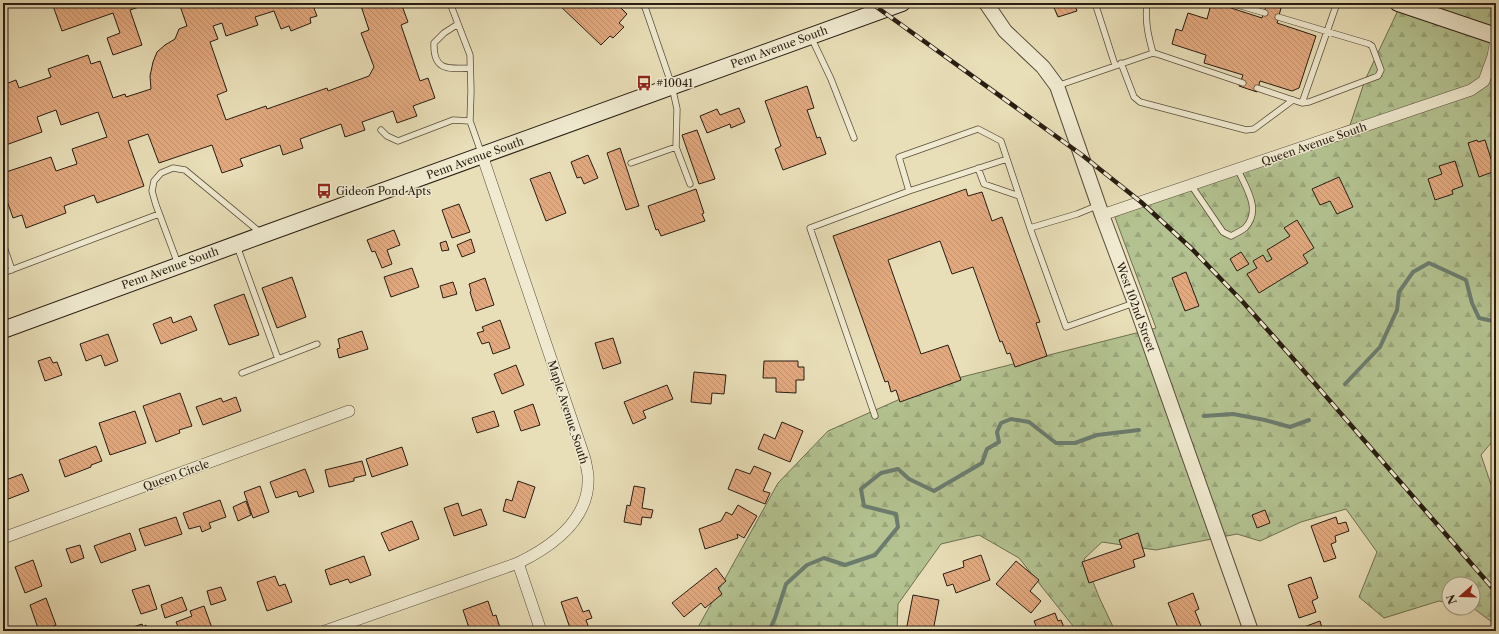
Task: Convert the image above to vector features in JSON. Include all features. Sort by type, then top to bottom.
[{"type":"main road","name":"Penn Avenue South","points":[[3,330],[262,234],[902,3]]},
{"type":"main road","points":[[1398,3],[1433,9],[1496,36]]},
{"type":"street","name":"West 102nd Street","points":[[986,3],[1005,31],[1043,67],[1057,86],[1251,631]]},
{"type":"street","name":"Queen Avenue South","points":[[1100,210],[1191,185],[1238,170],[1472,90],[1484,81],[1493,56],[1496,40]]},
{"type":"street","name":"Maple Avenue South","points":[[325,631],[518,563],[557,540],[581,511],[586,493],[588,475],[584,456],[482,155]]},
{"type":"street","name":"Queen Circle","points":[[3,538],[349,411]]},
{"type":"street","points":[[518,563],[541,631]]},
{"type":"lane","points":[[450,3],[470,55],[472,91],[470,121],[482,155]]},
{"type":"lane","points":[[640,3],[645,7],[672,86],[677,109],[676,147],[690,184]]},
{"type":"lane","points":[[1095,3],[1118,64],[1134,98],[1140,102],[1246,130],[1254,129],[1293,100]]},
{"type":"lane","points":[[1147,3],[1145,18],[1146,29],[1153,53]]},
{"type":"lane","points":[[1231,3],[1265,13]]},
{"type":"lane","points":[[1302,103],[1337,3]]},
{"type":"lane","points":[[1257,88],[1302,103],[1309,102],[1378,76],[1381,70],[1372,46],[1369,44],[1278,17]]},
{"type":"lane","points":[[458,24],[444,33],[434,43],[433,55],[438,64],[449,69],[470,68]]},
{"type":"lane","points":[[810,36],[831,79],[854,138]]},
{"type":"lane","points":[[1057,86],[1153,53],[1243,83]]},
{"type":"lane","points":[[381,130],[387,136],[398,141],[453,120],[470,121]]},
{"type":"lane","points":[[909,191],[899,157],[978,129],[1001,140],[1030,228],[1066,327],[1135,303]]},
{"type":"lane","points":[[631,163],[676,147]]},
{"type":"lane","points":[[875,416],[810,228],[909,191],[1007,159]]},
{"type":"lane","points":[[178,266],[152,191],[154,181],[161,173],[173,168],[185,170],[262,234]]},
{"type":"lane","points":[[978,168],[984,184],[1019,196]]},
{"type":"lane","points":[[1191,185],[1223,232],[1231,236],[1244,229],[1252,217],[1253,203],[1238,170]]},
{"type":"lane","points":[[1030,228],[1077,214],[1100,210]]},
{"type":"lane","points":[[3,273],[159,214]]},
{"type":"lane","points":[[3,244],[12,270]]},
{"type":"lane","points":[[236,244],[278,359]]},
{"type":"lane","points":[[242,373],[317,344]]},
{"type":"green space","points":[[1438,3],[1496,3],[1496,437],[1481,455],[1496,499],[1496,625],[1481,614],[1481,576],[1441,576],[1441,601],[1384,618],[1359,597],[1377,552],[1346,509],[1301,522],[1260,541],[1237,534],[1156,550],[1102,542],[1084,559],[1099,597],[1115,631],[1077,631],[1019,558],[979,535],[941,544],[898,604],[897,631],[696,631],[778,483],[828,431],[934,384],[1156,328],[1113,212],[1350,125],[1365,80],[1401,4],[1435,15]]},
{"type":"building","points":[[52,3],[151,3],[130,10],[142,45],[113,55],[107,38],[120,33],[113,13],[62,31]]},
{"type":"building","points":[[179,3],[312,3],[317,16],[310,18],[311,23],[291,31],[289,26],[281,29],[274,11],[255,17],[258,25],[226,36],[222,23],[213,26],[218,39],[210,42],[227,91],[217,95],[226,120],[266,106],[267,109],[327,88],[328,91],[369,76],[374,67],[361,33],[369,30],[360,3],[401,3],[408,22],[401,25],[420,81],[428,78],[435,98],[413,106],[417,116],[397,123],[393,111],[362,122],[365,130],[345,137],[341,124],[300,139],[303,148],[283,155],[280,145],[240,159],[243,166],[222,173],[212,145],[159,163],[148,134],[128,141],[144,186],[97,203],[94,195],[64,206],[66,213],[26,228],[22,215],[13,218],[3,189],[3,173],[51,157],[56,171],[77,164],[72,149],[107,137],[98,112],[61,125],[56,110],[37,117],[42,132],[3,146],[3,85],[16,80],[19,88],[51,77],[48,69],[88,55],[91,64],[100,61],[113,98],[125,94],[126,97],[151,89],[150,76],[157,52],[175,39],[179,29],[187,26]]},
{"type":"building","points":[[557,3],[616,3],[627,14],[619,23],[624,27],[613,38],[610,36],[601,45]]},
{"type":"building","points":[[1052,3],[1074,3],[1077,11],[1058,17]]},
{"type":"building","points":[[1194,3],[1229,3],[1228,7],[1262,18],[1267,4],[1281,8],[1277,23],[1316,36],[1299,88],[1292,91],[1260,81],[1257,92],[1239,86],[1243,75],[1204,63],[1206,55],[1172,44],[1176,29],[1182,31],[1188,13],[1207,19],[1210,8]]},
{"type":"building","points":[[807,86],[814,108],[807,110],[817,138],[820,137],[826,154],[783,170],[775,149],[781,146],[765,101]]},
{"type":"building","points":[[739,108],[745,122],[731,128],[730,124],[707,133],[700,116],[717,109],[720,115]]},
{"type":"building","points":[[697,130],[715,179],[699,184],[682,135]]},
{"type":"building","points":[[1477,140],[1478,142],[1485,140],[1495,171],[1479,177],[1468,143]]},
{"type":"building","points":[[620,148],[639,206],[626,210],[607,153]]},
{"type":"building","points":[[588,155],[598,178],[584,184],[581,177],[577,178],[571,162]]},
{"type":"building","points":[[1455,161],[1463,186],[1452,190],[1453,194],[1435,200],[1428,179],[1442,174],[1439,166]]},
{"type":"building","points":[[550,172],[566,213],[546,221],[530,179]]},
{"type":"building","points":[[1339,177],[1353,207],[1337,214],[1330,201],[1320,205],[1312,189]]},
{"type":"building","points":[[696,189],[704,213],[702,214],[705,221],[661,236],[658,229],[656,230],[648,206]]},
{"type":"building","points":[[966,189],[968,196],[982,192],[992,221],[1002,217],[1040,322],[1036,323],[1047,356],[1015,367],[1010,353],[1007,354],[1002,341],[1000,342],[973,267],[952,274],[940,241],[888,260],[921,354],[948,345],[961,380],[900,402],[896,390],[891,392],[888,381],[885,382],[833,236]]},
{"type":"building","points":[[459,204],[470,232],[452,238],[442,210]]},
{"type":"building","points":[[1297,220],[1314,248],[1303,255],[1308,263],[1259,293],[1247,274],[1257,268],[1253,261],[1263,255],[1267,262],[1272,259],[1267,250],[1290,236],[1284,228]]},
{"type":"building","points":[[394,230],[400,245],[387,250],[392,264],[382,268],[375,251],[372,252],[367,240]]},
{"type":"building","points":[[471,239],[475,252],[462,257],[457,245]]},
{"type":"building","points":[[446,241],[449,250],[442,251],[440,243]]},
{"type":"building","points":[[1241,252],[1249,264],[1237,271],[1230,259]]},
{"type":"building","points":[[412,268],[419,287],[391,297],[384,277]]},
{"type":"building","points":[[1186,272],[1199,306],[1185,311],[1172,278]]},
{"type":"building","points":[[292,277],[306,317],[277,328],[262,288]]},
{"type":"building","points":[[485,278],[494,305],[476,311],[469,284]]},
{"type":"building","points":[[453,282],[457,294],[443,298],[440,286]]},
{"type":"building","points":[[244,294],[259,335],[229,345],[214,305]]},
{"type":"building","points":[[191,316],[197,330],[161,344],[153,324],[171,317],[173,323]]},
{"type":"building","points":[[500,320],[510,348],[493,354],[489,342],[482,344],[477,333],[484,331],[482,327]]},
{"type":"building","points":[[362,331],[368,349],[339,358],[337,349],[340,348],[338,339]]},
{"type":"building","points":[[108,334],[118,361],[105,366],[101,355],[86,361],[80,344]]},
{"type":"building","points":[[613,338],[621,363],[603,369],[595,343]]},
{"type":"building","points":[[50,357],[53,363],[57,362],[62,375],[45,381],[38,361]]},
{"type":"building","points":[[764,361],[798,361],[798,367],[804,367],[804,380],[796,380],[796,393],[776,392],[776,378],[763,378]]},
{"type":"building","points":[[516,365],[524,385],[502,394],[494,374]]},
{"type":"building","points":[[694,372],[726,375],[724,394],[712,393],[711,404],[691,402]]},
{"type":"building","points":[[667,385],[673,399],[643,411],[646,418],[633,424],[624,402]]},
{"type":"building","points":[[180,393],[192,426],[179,430],[180,433],[156,442],[143,406]]},
{"type":"building","points":[[236,397],[241,411],[203,425],[196,407],[221,398],[223,402]]},
{"type":"building","points":[[533,404],[540,425],[521,431],[514,411]]},
{"type":"building","points":[[135,411],[146,443],[110,455],[99,423]]},
{"type":"building","points":[[494,411],[499,426],[477,433],[472,418]]},
{"type":"building","points":[[782,422],[803,431],[790,462],[758,449],[764,434],[775,439]]},
{"type":"building","points":[[96,446],[102,461],[65,477],[59,460]]},
{"type":"building","points":[[402,447],[408,465],[372,477],[366,459]]},
{"type":"building","points":[[362,461],[366,475],[354,478],[354,481],[329,487],[325,470]]},
{"type":"building","points":[[754,466],[771,473],[763,491],[770,493],[765,504],[728,489],[736,469],[750,474]]},
{"type":"building","points":[[305,469],[314,492],[299,497],[297,491],[276,498],[270,482]]},
{"type":"building","points":[[22,474],[29,491],[3,501],[3,481]]},
{"type":"building","points":[[518,481],[535,487],[525,518],[503,511],[506,499],[512,501]]},
{"type":"building","points":[[260,486],[269,512],[253,518],[244,492]]},
{"type":"building","points":[[634,486],[645,488],[642,508],[653,510],[651,518],[642,517],[641,525],[624,522],[627,505],[630,506]]},
{"type":"building","points":[[220,500],[226,517],[209,523],[211,528],[202,532],[200,526],[189,529],[183,513]]},
{"type":"building","points":[[246,501],[251,515],[238,521],[233,507]]},
{"type":"building","points":[[458,503],[462,516],[481,509],[487,525],[454,536],[444,508]]},
{"type":"building","points":[[738,505],[757,516],[744,538],[737,534],[738,538],[705,549],[699,529],[721,521],[726,512],[732,515]]},
{"type":"building","points":[[1265,510],[1270,523],[1257,528],[1252,515]]},
{"type":"building","points":[[176,517],[182,534],[145,546],[139,529]]},
{"type":"building","points":[[1336,517],[1338,524],[1346,522],[1349,531],[1335,536],[1336,542],[1331,544],[1336,558],[1324,562],[1311,526]]},
{"type":"building","points":[[412,521],[419,539],[389,551],[381,533]]},
{"type":"building","points":[[130,533],[136,550],[101,563],[94,546]]},
{"type":"building","points":[[1138,533],[1145,556],[1133,560],[1135,567],[1089,583],[1082,562],[1122,548],[1119,540]]},
{"type":"building","points":[[80,545],[84,558],[71,563],[66,549]]},
{"type":"building","points":[[981,555],[990,580],[956,593],[953,584],[947,586],[943,574],[964,567],[963,561]]},
{"type":"building","points":[[364,556],[371,575],[350,583],[348,579],[330,585],[325,570]]},
{"type":"building","points":[[33,560],[42,586],[25,593],[15,567]]},
{"type":"building","points":[[1016,561],[1039,580],[1030,591],[1041,601],[1031,613],[996,584]]},
{"type":"building","points":[[716,568],[726,581],[718,588],[722,594],[705,608],[701,603],[684,617],[672,603]]},
{"type":"building","points":[[275,576],[279,586],[285,584],[292,602],[267,611],[257,582]]},
{"type":"building","points":[[1311,577],[1318,598],[1312,601],[1316,612],[1299,618],[1288,585]]},
{"type":"building","points":[[149,585],[157,609],[141,614],[132,590]]},
{"type":"building","points":[[221,587],[226,600],[211,605],[207,591]]},
{"type":"building","points":[[1193,593],[1199,609],[1195,611],[1203,631],[1187,631],[1185,627],[1179,630],[1168,603]]},
{"type":"building","points":[[913,595],[939,600],[933,631],[906,631]]},
{"type":"building","points":[[182,597],[187,610],[165,618],[161,605]]},
{"type":"building","points":[[577,597],[583,612],[589,610],[592,618],[586,620],[590,631],[571,631],[561,602]]},
{"type":"building","points":[[46,598],[56,625],[39,631],[30,605]]},
{"type":"building","points":[[488,601],[493,616],[496,615],[501,631],[470,631],[463,610]]},
{"type":"building","points":[[204,606],[212,628],[204,631],[180,631],[176,622],[192,616],[190,611]]},
{"type":"building","points":[[1055,613],[1058,621],[1061,620],[1065,630],[1038,631],[1034,621]]},
{"type":"building","points":[[1320,621],[1323,631],[1305,631],[1304,627]]},
{"type":"building","points":[[142,624],[143,627],[146,625],[148,631],[128,631],[127,629]]},
{"type":"waterway","points":[[1345,384],[1380,347],[1397,310],[1399,292],[1413,272],[1429,263],[1466,280],[1472,303],[1479,318],[1493,321],[1496,319]]},
{"type":"waterway","points":[[1204,416],[1233,414],[1265,420],[1290,427],[1309,420]]},
{"type":"waterway","points":[[769,631],[775,618],[786,584],[807,565],[824,558],[845,565],[875,555],[898,527],[896,514],[864,506],[861,489],[881,473],[898,469],[909,479],[934,491],[982,463],[987,449],[999,442],[997,432],[1001,423],[1011,419],[1029,422],[1056,443],[1075,443],[1097,435],[1139,430]]},
{"type":"railway","points":[[871,3],[1082,155],[1141,202],[1192,249],[1242,301],[1290,355],[1496,592]]},
{"type":"place","name":"#10041","points":[[644,83]]},
{"type":"place","name":"Gideon Pond Apts","points":[[324,191]]}]
